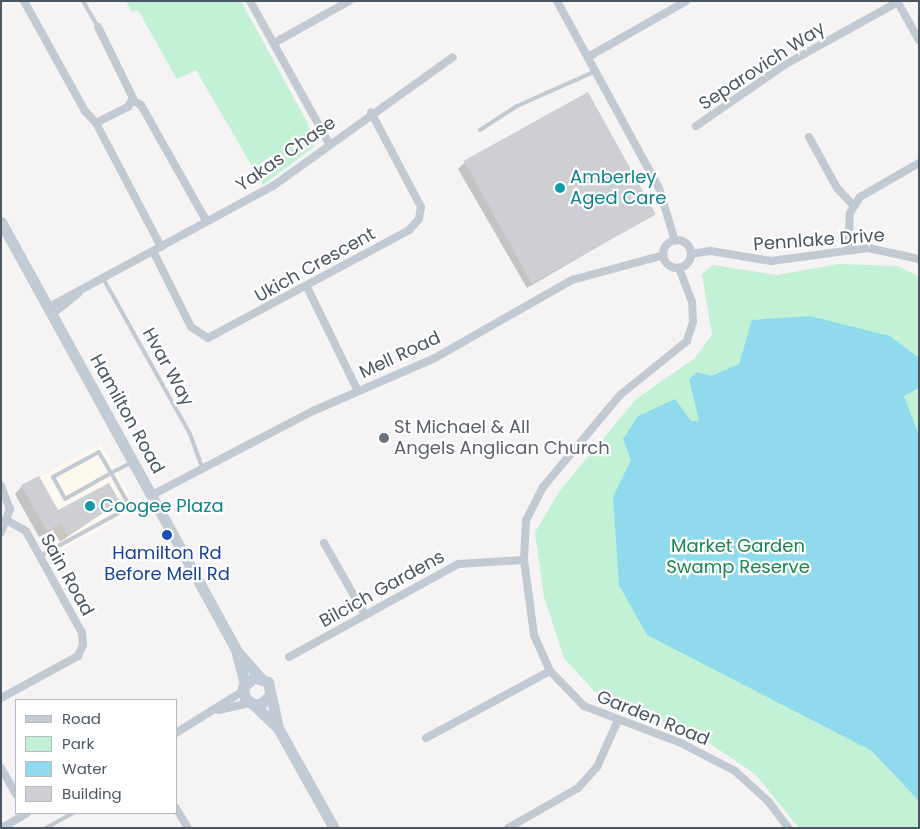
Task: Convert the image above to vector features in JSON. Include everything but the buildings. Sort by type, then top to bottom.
[{"type":"main road","name":"Hamilton Road","points":[[1,222],[134,461],[236,650],[260,678]]},
{"type":"main road","name":"Hamilton Road","points":[[236,650],[244,687]]},
{"type":"main road","points":[[278,728],[251,704],[244,687],[260,678],[270,686],[270,695],[278,728],[334,828]]},
{"type":"main road","points":[[251,704],[261,704],[270,695]]},
{"type":"street","points":[[24,1],[85,111],[96,123],[99,136],[161,247]]},
{"type":"street","points":[[250,1],[328,142]]},
{"type":"street","points":[[274,43],[349,1]]},
{"type":"street","points":[[557,1],[659,188],[675,241]]},
{"type":"street","points":[[588,57],[686,1]]},
{"type":"street","points":[[897,2],[915,25],[919,40]]},
{"type":"street","name":"Separovich Way","points":[[696,126],[786,64],[897,2]]},
{"type":"street","points":[[98,27],[132,100],[141,105],[207,222]]},
{"type":"street","name":"Yakas Chase","points":[[50,311],[161,247],[273,186],[328,142],[453,57]]},
{"type":"street","points":[[96,123],[132,100]]},
{"type":"street","name":"Ukich Crescent","points":[[153,252],[191,327],[208,338],[307,287],[409,230],[420,219],[419,201],[371,112]]},
{"type":"street","points":[[809,137],[837,188],[854,206]]},
{"type":"street","points":[[848,250],[854,206],[870,190],[919,162]]},
{"type":"street","points":[[675,241],[688,245],[691,254],[686,265],[679,268],[670,266],[664,255],[675,241]]},
{"type":"street","name":"Pennlake Drive","points":[[691,254],[711,251],[771,262],[848,250],[890,250],[919,259]]},
{"type":"street","name":"Mell Road","points":[[152,495],[358,390],[429,361],[572,280],[664,255]]},
{"type":"street","name":"Garden Road","points":[[679,268],[692,302],[693,322],[687,341],[620,396],[543,487],[526,520],[524,560],[534,634],[550,671],[584,706],[681,743],[735,771],[768,801],[788,828]]},
{"type":"street","points":[[307,287],[358,390]]},
{"type":"street","points":[[1,486],[10,503],[8,521],[1,532]]},
{"type":"street","name":"Sain Road","points":[[1,698],[78,656],[83,645],[82,632],[26,531],[8,521]]},
{"type":"street","points":[[324,543],[365,614]]},
{"type":"street","name":"Bilcich Gardens","points":[[290,657],[458,564],[524,560]]},
{"type":"street","points":[[426,738],[550,671]]},
{"type":"street","points":[[178,731],[215,711],[244,687]]},
{"type":"street","points":[[215,711],[251,704]]},
{"type":"street","points":[[508,828],[578,788],[597,767],[618,720]]},
{"type":"street","points":[[1,768],[15,792]]},
{"type":"street","points":[[178,811],[188,828]]},
{"type":"street","points":[[2,828],[25,814]]},
{"type":"lane","points":[[83,1],[98,27]]},
{"type":"lane","points":[[480,130],[518,106],[596,71]]},
{"type":"lane","name":"Hvar Way","points":[[104,280],[190,434],[203,469]]},
{"type":"lane","points":[[40,556],[130,507],[111,474],[99,452],[53,477],[65,499],[111,474],[134,461]]},
{"type":"lane","points":[[46,828],[71,814]]},
{"type":"shaded area","name":"Coogee Plaza","points":[[101,443],[137,509],[59,552],[22,487]]},
{"type":"green space","points":[[126,1],[241,1],[307,122],[314,147],[263,185],[196,70],[177,79],[138,10],[132,12]]},
{"type":"green space","name":"Market Garden Swamp Reserve","points":[[838,264],[897,266],[919,276],[919,828],[799,828],[755,774],[703,739],[595,692],[564,658],[544,597],[535,532],[561,489],[636,399],[695,358],[712,335],[702,274],[713,265],[777,275]]},
{"type":"water","name":"Market Garden Swamp Reserve","points":[[810,316],[890,336],[919,358],[919,388],[904,396],[919,435],[919,801],[872,751],[647,635],[619,585],[613,497],[631,460],[623,439],[638,416],[675,399],[691,421],[699,421],[689,379],[697,372],[712,376],[739,364],[752,320]]},
{"type":"place","name":"Amberley Aged Care","points":[[560,188]]},
{"type":"place","name":"St Michael & All Angels Anglican Church","points":[[384,438]]},
{"type":"place","name":"Coogee Plaza","points":[[90,506]]},
{"type":"place","name":"Hamilton Rd Before Mell Rd","points":[[167,535]]}]
